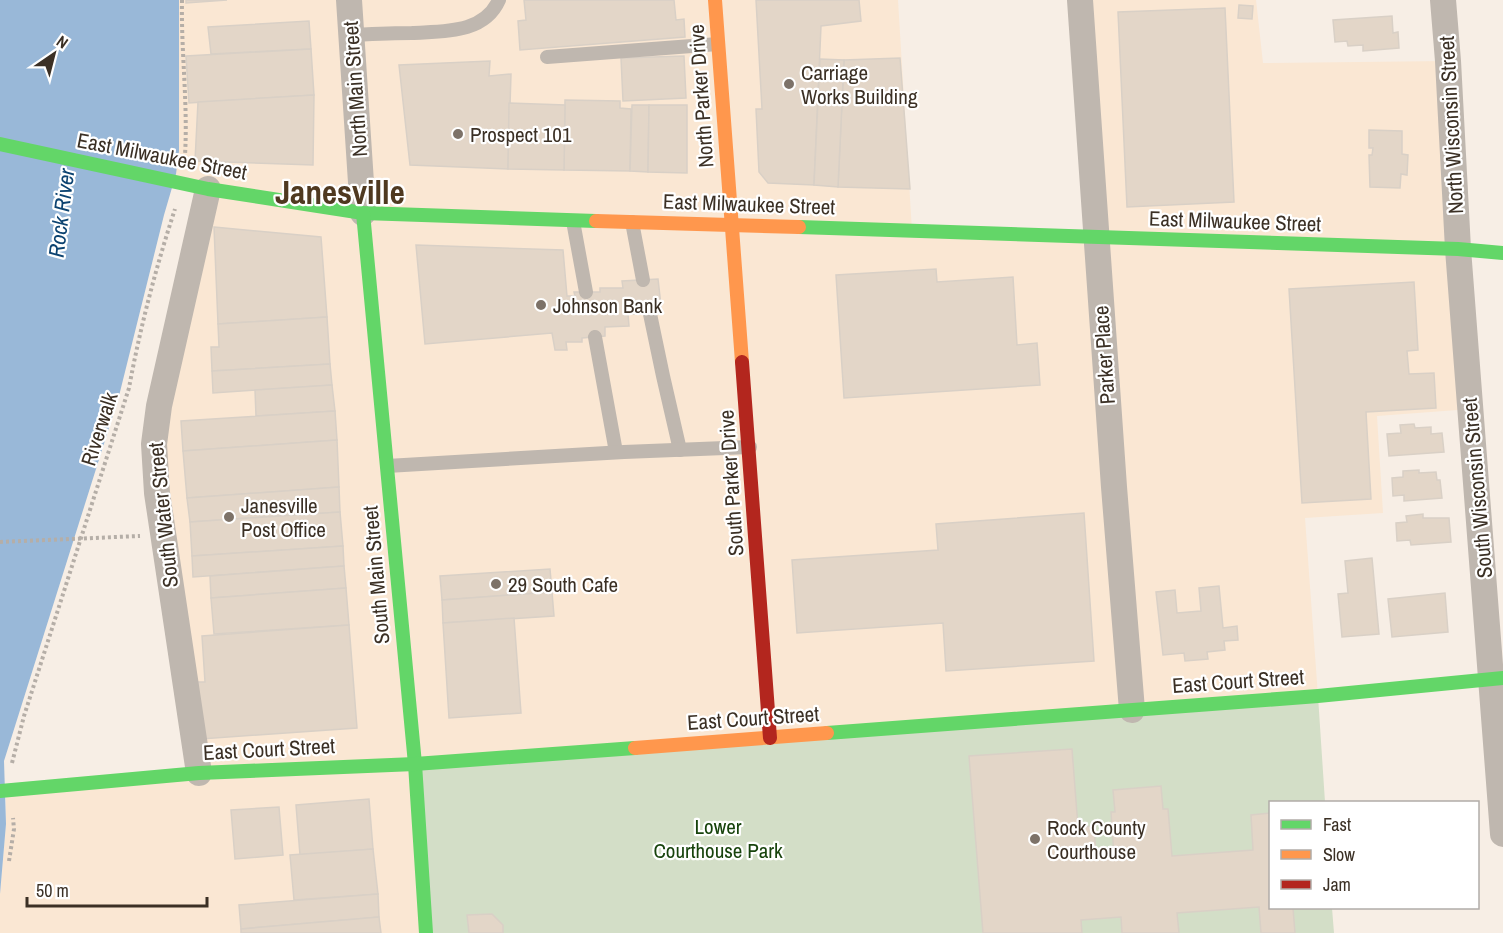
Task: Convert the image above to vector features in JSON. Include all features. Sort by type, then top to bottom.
[{"type":"main road","name":"North Parker Drive","points":[[716,0],[732,225]]},
{"type":"main road","name":"East Milwaukee Street","points":[[0,144],[188,185],[363,213],[1458,249],[1503,253]]},
{"type":"main road","name":"South Main Street","points":[[363,213],[415,764],[426,933]]},
{"type":"main road","name":"South Parker Drive","points":[[732,225],[770,738]]},
{"type":"main road","name":"East Court Street","points":[[6,790],[199,773],[415,764],[770,738],[1328,695],[1498,679]]},
{"type":"street","name":"North Main Street","points":[[349,0],[363,213]]},
{"type":"street","name":"Parker Place","points":[[1080,0],[1132,710]]},
{"type":"street","name":"North Wisconsin Street","points":[[1443,0],[1458,249]]},
{"type":"street","name":"South Water Street","points":[[188,185],[155,428],[158,493],[199,773]]},
{"type":"street","name":"South Wisconsin Street","points":[[1458,249],[1498,679],[1503,834]]},
{"type":"lane","points":[[351,35],[456,31],[483,20],[491,13],[499,0]]},
{"type":"lane","points":[[547,57],[718,44]]},
{"type":"lane","points":[[573,220],[586,292]]},
{"type":"lane","points":[[632,222],[643,280]]},
{"type":"lane","points":[[650,314],[680,450]]},
{"type":"lane","points":[[595,337],[616,452]]},
{"type":"lane","points":[[387,466],[616,452],[750,447]]},
{"type":"path","name":"Riverwalk","points":[[9,861],[14,829],[6,790],[12,760],[129,388],[136,349],[164,242],[188,185],[182,0]]},
{"type":"path","points":[[0,542],[164,535]]},
{"type":"shaded area","points":[[179,0],[898,0],[912,231],[1096,237],[1080,0],[1256,0],[1263,63],[1448,61],[1471,409],[1377,416],[1383,513],[1305,518],[1318,696],[426,933],[0,933],[6,791],[198,773],[157,493],[208,190],[174,182],[179,151]]},
{"type":"green space","name":"Lower Courthouse Park","points":[[1318,696],[1325,801],[1269,801],[1269,909],[1332,909],[1334,933],[426,933],[415,764]]},
{"type":"water","name":"Rock River","points":[[0,0],[179,0],[179,151],[176,174],[119,396],[4,761],[6,824],[0,894]]},
{"type":"building","points":[[186,0],[227,0],[186,3]]},
{"type":"building","points":[[524,0],[674,0],[676,20],[684,19],[685,37],[520,50],[518,21],[526,20]]},
{"type":"building","name":"Carriage Works Building","points":[[756,0],[859,0],[861,21],[821,26],[814,185],[768,183],[759,172],[756,109],[762,109]]},
{"type":"building","points":[[1239,5],[1253,6],[1252,19],[1238,18]]},
{"type":"building","points":[[1225,8],[1234,202],[1127,207],[1118,12]]},
{"type":"building","points":[[1392,16],[1393,33],[1398,32],[1399,48],[1363,51],[1363,45],[1348,46],[1347,41],[1335,42],[1333,20]]},
{"type":"building","points":[[309,21],[311,49],[211,54],[208,27]]},
{"type":"building","points":[[311,49],[314,95],[189,103],[186,56]]},
{"type":"building","points":[[684,56],[686,98],[623,101],[621,58]]},
{"type":"building","points":[[900,58],[910,189],[838,187],[844,60]]},
{"type":"building","points":[[820,59],[844,60],[838,187],[814,185]]},
{"type":"building","name":"Prospect 101","points":[[490,61],[489,76],[511,74],[508,169],[410,165],[399,65]]},
{"type":"building","points":[[314,95],[313,165],[195,161],[198,102]]},
{"type":"building","points":[[565,100],[620,101],[620,108],[631,109],[630,171],[564,170]]},
{"type":"building","points":[[509,103],[565,105],[564,170],[508,169]]},
{"type":"building","points":[[632,105],[649,105],[648,172],[630,171]]},
{"type":"building","points":[[649,105],[687,105],[687,173],[648,172]]},
{"type":"building","points":[[1369,130],[1402,131],[1402,154],[1408,155],[1407,175],[1401,174],[1400,188],[1370,187],[1369,155],[1372,155],[1373,148],[1369,148]]},
{"type":"building","points":[[214,227],[321,237],[327,317],[218,324]]},
{"type":"building","name":"Johnson Bank","points":[[416,245],[563,250],[567,296],[575,296],[574,292],[600,292],[600,288],[623,288],[622,281],[658,279],[662,314],[628,314],[629,326],[605,327],[605,336],[582,338],[582,342],[566,342],[567,350],[555,350],[552,333],[425,344]]},
{"type":"building","points":[[936,269],[937,282],[1013,277],[1017,345],[1037,343],[1040,385],[844,398],[836,275]]},
{"type":"building","points":[[1414,282],[1418,350],[1407,351],[1409,374],[1434,373],[1436,408],[1366,412],[1371,499],[1302,503],[1289,289]]},
{"type":"building","points":[[327,317],[330,364],[212,371],[211,347],[219,347],[218,324]]},
{"type":"building","points":[[330,364],[332,385],[213,393],[212,371]]},
{"type":"building","points":[[332,385],[335,411],[256,416],[255,390]]},
{"type":"building","points":[[335,411],[337,440],[183,451],[181,421]]},
{"type":"building","points":[[1414,424],[1415,428],[1431,427],[1431,434],[1442,433],[1444,452],[1389,456],[1387,434],[1401,433],[1400,425]]},
{"type":"building","points":[[337,440],[339,487],[187,498],[183,451]]},
{"type":"building","points":[[1419,470],[1419,473],[1436,472],[1437,480],[1440,480],[1442,498],[1404,501],[1404,495],[1393,496],[1392,478],[1403,477],[1403,471]]},
{"type":"building","points":[[339,487],[340,512],[190,522],[187,498]]},
{"type":"building","points":[[340,512],[343,546],[192,556],[190,522]]},
{"type":"building","points":[[1084,513],[1094,661],[946,671],[943,623],[797,633],[792,560],[938,550],[936,524]]},
{"type":"building","points":[[1423,514],[1423,518],[1449,518],[1451,542],[1411,545],[1410,540],[1397,541],[1396,523],[1407,522],[1406,516]]},
{"type":"building","points":[[343,546],[344,566],[193,577],[192,556]]},
{"type":"building","points":[[1372,558],[1379,634],[1342,637],[1338,594],[1348,593],[1345,561]]},
{"type":"building","points":[[344,566],[346,588],[211,598],[210,576]]},
{"type":"building","name":"29 South Cafe","points":[[550,569],[552,592],[442,600],[440,576]]},
{"type":"building","points":[[1219,586],[1223,628],[1237,626],[1238,640],[1224,641],[1225,650],[1207,652],[1208,659],[1185,661],[1184,653],[1163,655],[1156,592],[1175,590],[1177,613],[1201,611],[1199,588]]},
{"type":"building","points":[[346,588],[349,625],[214,634],[211,598]]},
{"type":"building","points":[[552,592],[554,616],[443,623],[442,600]]},
{"type":"building","points":[[1445,593],[1448,632],[1392,637],[1388,599]]},
{"type":"building","points":[[514,618],[521,713],[449,718],[443,623]]},
{"type":"building","points":[[349,625],[357,728],[201,739],[197,682],[205,682],[202,636]]},
{"type":"building","name":"Rock County Courthouse","points":[[1072,749],[1078,827],[1094,826],[1096,856],[1114,855],[1111,812],[1115,812],[1113,790],[1161,786],[1163,809],[1168,809],[1172,856],[1253,850],[1251,815],[1269,813],[1269,909],[1293,909],[1295,933],[1261,933],[1259,907],[1177,913],[1179,933],[1122,933],[1121,917],[1081,920],[1082,933],[983,933],[969,756]]},
{"type":"building","points":[[369,799],[373,849],[300,855],[296,805]]},
{"type":"building","points":[[279,807],[283,855],[235,859],[231,810]]},
{"type":"building","points":[[373,849],[378,894],[294,900],[290,855]]},
{"type":"building","points":[[378,894],[379,917],[241,929],[239,905]]},
{"type":"building","points":[[492,914],[503,925],[503,933],[469,933],[467,915]]},
{"type":"building","points":[[379,917],[381,933],[241,933],[241,929]]},
{"type":"traffic: fast","points":[[0,144],[208,189],[363,213],[596,221]]},
{"type":"traffic: fast","points":[[363,213],[415,764],[426,933]]},
{"type":"traffic: fast","points":[[799,227],[1458,249],[1503,253]]},
{"type":"traffic: fast","points":[[827,733],[1318,696],[1503,678]]},
{"type":"traffic: fast","points":[[0,791],[199,773],[415,764],[635,748]]},
{"type":"traffic: slow","points":[[715,0],[742,362]]},
{"type":"traffic: slow","points":[[596,221],[799,227]]},
{"type":"traffic: slow","points":[[635,748],[827,733]]},
{"type":"traffic: jam","points":[[742,362],[770,738]]},
{"type":"place","name":"Carriage Works Building","points":[[789,84]]},
{"type":"place","name":"Prospect 101","points":[[458,134]]},
{"type":"place","name":"Johnson Bank","points":[[541,305]]},
{"type":"place","name":"Janesville Post Office","points":[[229,517]]},
{"type":"place","name":"29 South Cafe","points":[[496,584]]},
{"type":"place","name":"Rock County Courthouse","points":[[1035,839]]},
{"type":"district","name":"Janesville","points":[[340,192]]}]
